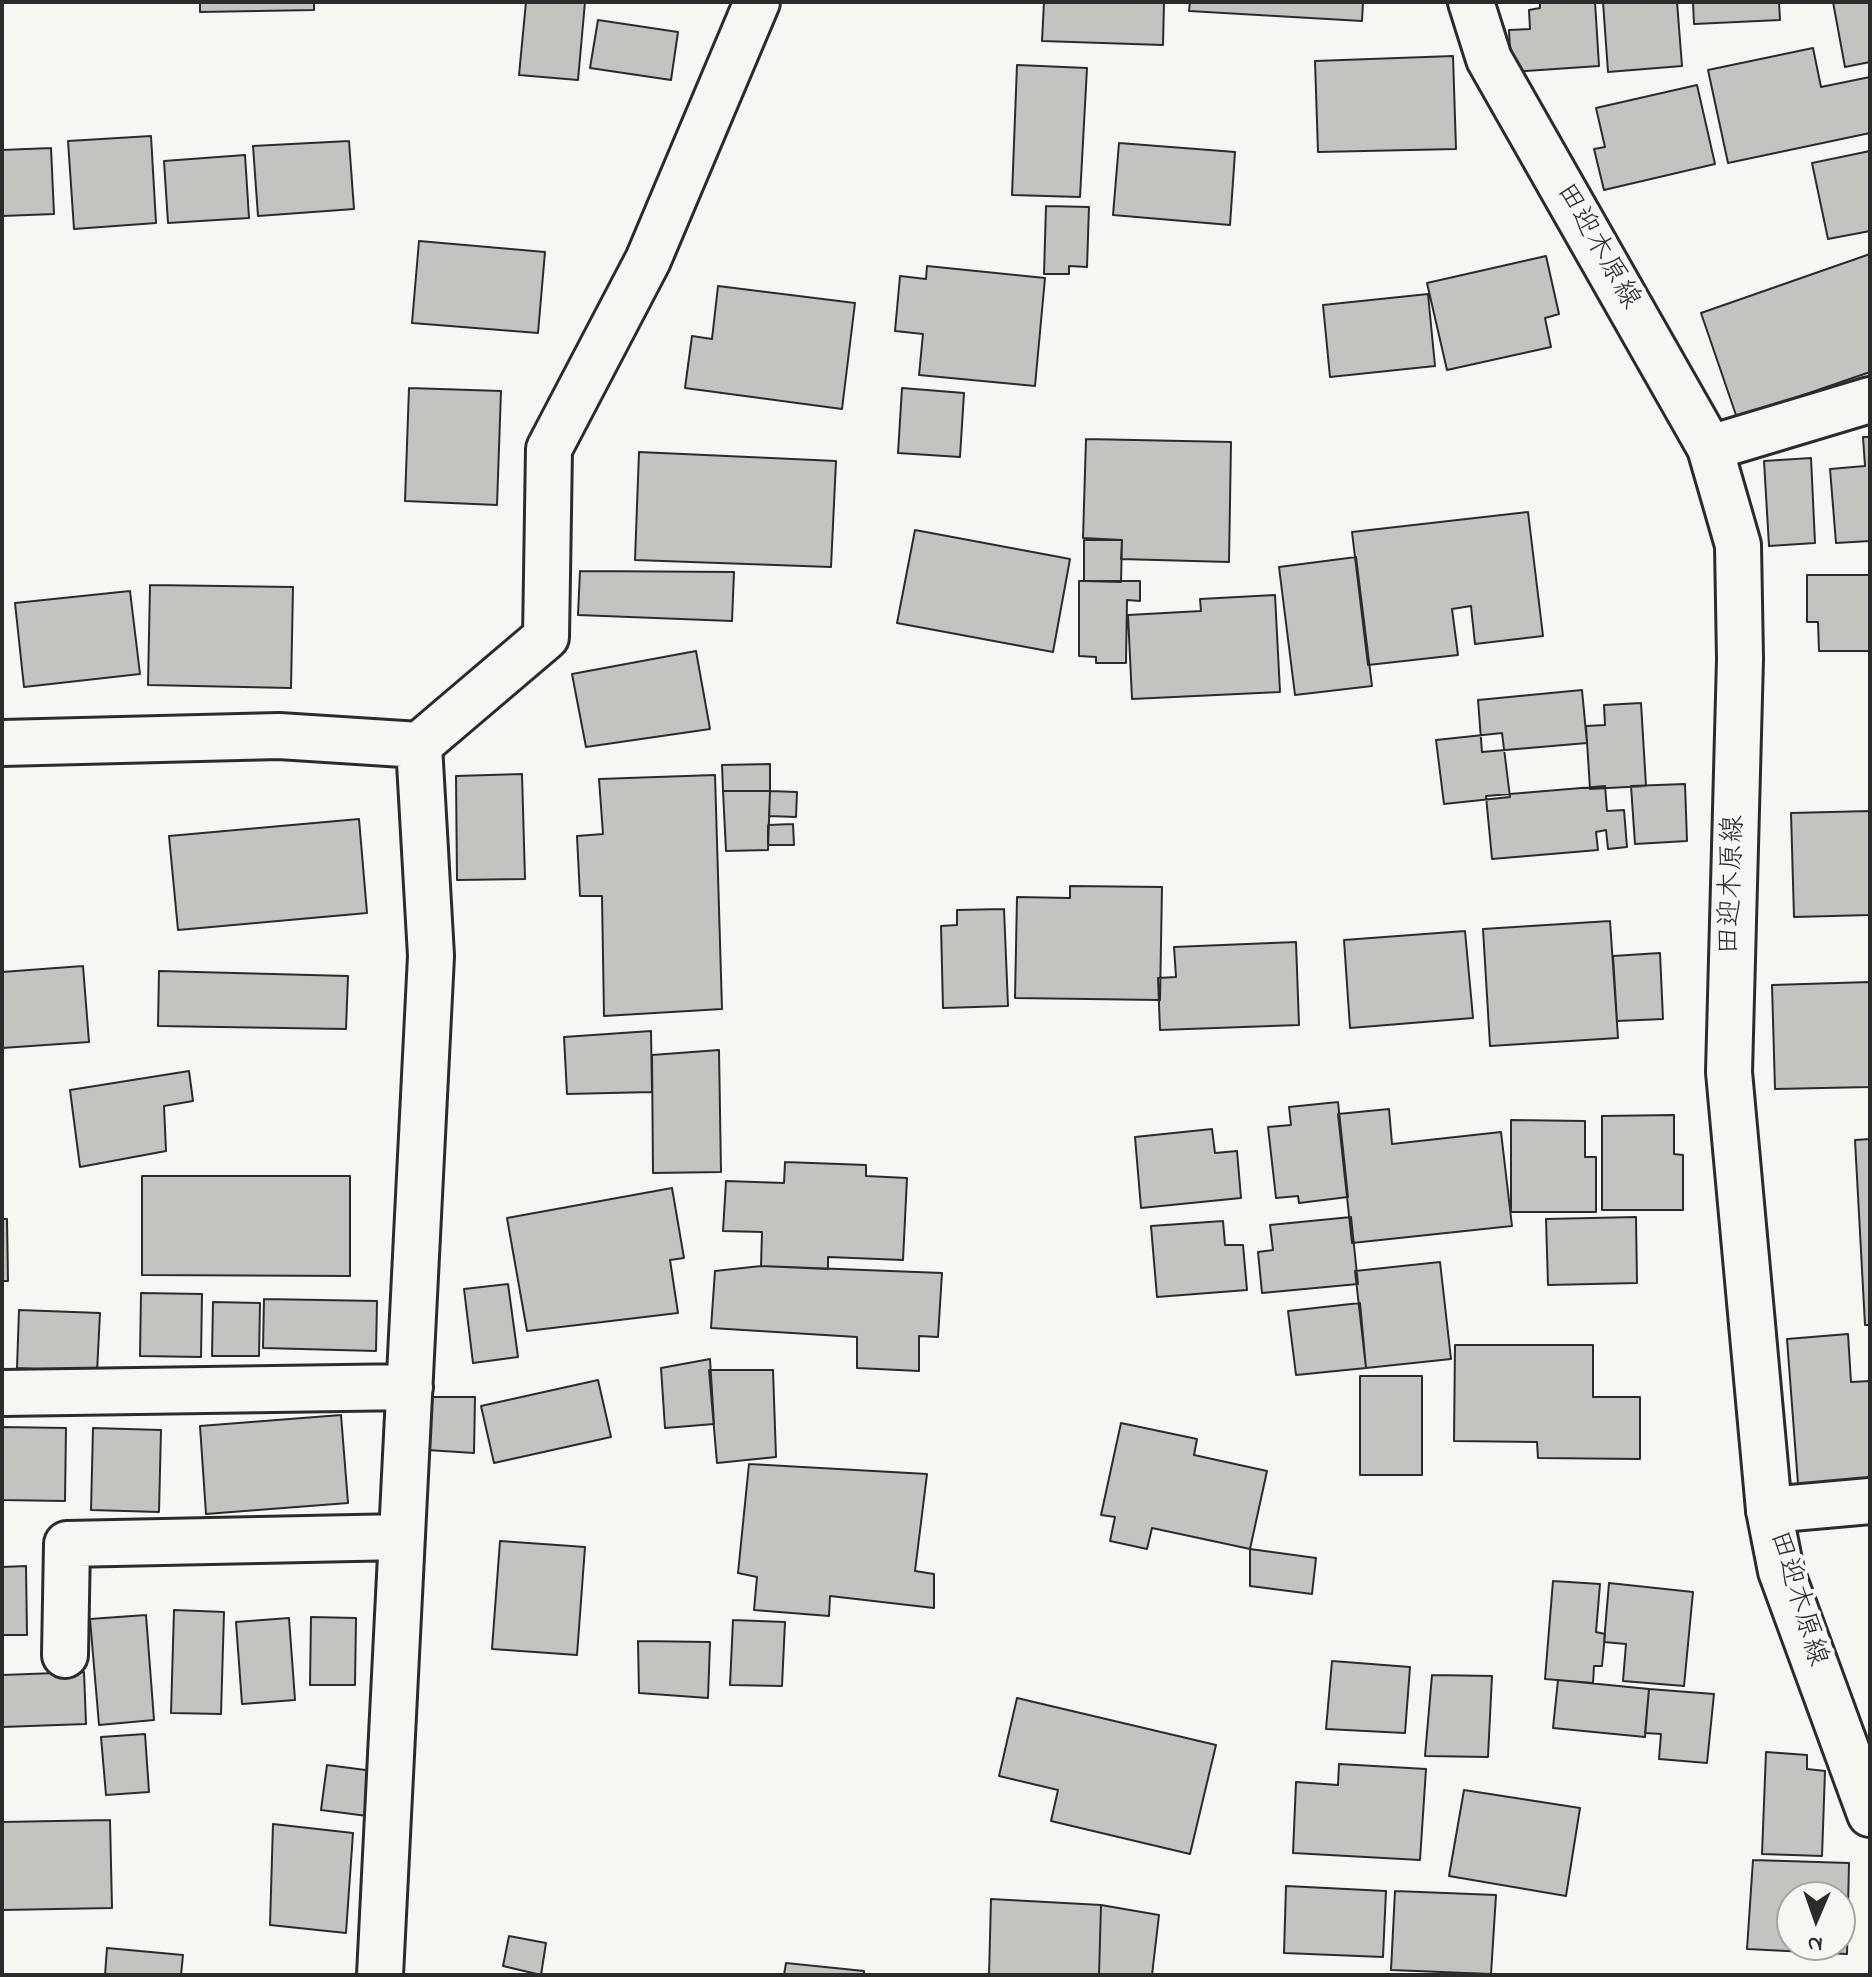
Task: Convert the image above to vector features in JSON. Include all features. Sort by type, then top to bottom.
[{"type":"street","points":[[2,743],[279,736],[419,745],[546,637],[549,449],[648,260],[757,2]]},
{"type":"street","name":"田迎木原線","points":[[1471,2],[1489,59],[1710,448],[1738,545],[1740,659],[1729,1072],[1769,1510],[1781,1571],[1870,1814]]},
{"type":"street","points":[[1710,448],[1870,400]]},
{"type":"street","points":[[380,1975],[431,956],[419,745]]},
{"type":"street","points":[[2,1393],[410,1387]]},
{"type":"street","points":[[1769,1510],[1870,1501]]},
{"type":"street","points":[[65,1655],[67,1544],[402,1537]]},
{"type":"building","points":[[200,2],[314,2],[314,10],[200,12]]},
{"type":"building","points":[[526,2],[585,2],[578,80],[519,75]]},
{"type":"building","points":[[1044,2],[1164,2],[1163,45],[1042,41]]},
{"type":"building","points":[[1190,2],[1363,2],[1362,21],[1189,11]]},
{"type":"building","points":[[1540,2],[1595,2],[1599,66],[1511,72],[1509,30],[1530,29],[1529,10],[1540,8]]},
{"type":"building","points":[[1603,2],[1677,2],[1682,66],[1608,72]]},
{"type":"building","points":[[1693,2],[1779,2],[1780,20],[1694,24]]},
{"type":"building","points":[[1833,2],[1870,2],[1870,62],[1845,67]]},
{"type":"building","points":[[598,20],[678,32],[671,80],[590,68]]},
{"type":"building","points":[[1813,48],[1821,87],[1870,77],[1870,133],[1728,163],[1708,70]]},
{"type":"building","points":[[1453,56],[1456,149],[1318,152],[1315,61]]},
{"type":"building","points":[[1017,65],[1087,68],[1080,197],[1012,195]]},
{"type":"building","points":[[1697,85],[1715,164],[1604,190],[1594,149],[1605,147],[1596,108]]},
{"type":"building","points":[[151,136],[156,223],[74,229],[68,141]]},
{"type":"building","points":[[349,141],[354,209],[258,216],[253,146]]},
{"type":"building","points":[[1119,143],[1235,152],[1230,225],[1113,215]]},
{"type":"building","points":[[51,148],[54,214],[2,216],[2,150]]},
{"type":"building","points":[[1870,151],[1870,231],[1828,239],[1812,163]]},
{"type":"building","points":[[245,155],[249,218],[168,223],[164,161]]},
{"type":"building","points":[[1046,206],[1089,207],[1087,267],[1069,266],[1069,274],[1044,274]]},
{"type":"building","points":[[419,241],[545,252],[538,333],[412,323]]},
{"type":"building","points":[[1870,254],[1870,372],[1737,418],[1701,313]]},
{"type":"building","points":[[1546,256],[1559,314],[1545,318],[1551,347],[1447,370],[1427,283]]},
{"type":"building","points":[[927,266],[1045,278],[1035,386],[919,375],[923,334],[895,331],[900,276],[926,279]]},
{"type":"building","points":[[718,286],[855,303],[842,409],[685,388],[692,336],[712,339]]},
{"type":"building","points":[[1428,294],[1435,366],[1330,377],[1323,305]]},
{"type":"building","points":[[409,388],[501,391],[497,505],[405,501]]},
{"type":"building","points":[[902,388],[964,393],[960,457],[898,453]]},
{"type":"building","points":[[1863,437],[1870,437],[1870,541],[1836,543],[1830,469],[1865,466]]},
{"type":"building","points":[[1086,439],[1231,442],[1229,562],[1121,559],[1122,540],[1083,538]]},
{"type":"building","points":[[639,452],[836,461],[831,567],[635,560]]},
{"type":"building","points":[[1811,458],[1815,543],[1769,546],[1764,461]]},
{"type":"building","points":[[1528,512],[1543,636],[1475,644],[1471,606],[1452,609],[1458,655],[1368,665],[1352,532]]},
{"type":"building","points":[[915,530],[1070,559],[1053,652],[897,623]]},
{"type":"building","points":[[1084,540],[1122,540],[1121,582],[1084,581]]},
{"type":"building","points":[[1356,557],[1372,686],[1295,695],[1279,567]]},
{"type":"building","points":[[580,571],[734,572],[732,621],[578,615]]},
{"type":"building","points":[[1807,575],[1870,575],[1870,651],[1819,651],[1818,622],[1807,622]]},
{"type":"building","points":[[1079,581],[1140,581],[1140,601],[1127,600],[1126,663],[1096,663],[1096,657],[1079,656]]},
{"type":"building","points":[[150,585],[293,587],[291,688],[148,685]]},
{"type":"building","points":[[130,591],[140,674],[24,687],[15,603]]},
{"type":"building","points":[[1275,595],[1280,692],[1132,699],[1128,615],[1201,611],[1200,599]]},
{"type":"building","points":[[696,651],[710,729],[586,747],[572,674]]},
{"type":"building","points":[[1582,690],[1587,743],[1482,752],[1478,700]]},
{"type":"building","points":[[1641,703],[1646,786],[1590,789],[1586,726],[1605,725],[1604,705]]},
{"type":"building","points":[[1502,733],[1510,797],[1444,804],[1436,740]]},
{"type":"building","points":[[770,764],[770,791],[723,791],[722,765]]},
{"type":"building","points":[[522,774],[525,879],[457,880],[456,776]]},
{"type":"building","points":[[715,775],[722,1009],[604,1016],[602,896],[580,896],[577,836],[603,834],[599,779]]},
{"type":"building","points":[[1685,784],[1687,841],[1635,844],[1631,786]]},
{"type":"building","points":[[1605,786],[1607,811],[1624,810],[1627,847],[1608,849],[1606,830],[1596,832],[1598,850],[1492,859],[1486,796]]},
{"type":"building","points":[[723,791],[770,791],[768,850],[726,851]]},
{"type":"building","points":[[770,791],[797,792],[796,817],[769,816]]},
{"type":"building","points":[[1870,811],[1870,915],[1794,917],[1791,813]]},
{"type":"building","points":[[359,819],[367,913],[178,930],[169,836]]},
{"type":"building","points":[[793,824],[794,845],[768,845],[768,825]]},
{"type":"building","points":[[1070,886],[1162,887],[1160,1000],[1015,998],[1017,897],[1070,898]]},
{"type":"building","points":[[1004,909],[1008,1006],[943,1008],[941,926],[957,925],[957,910]]},
{"type":"building","points":[[1610,921],[1618,1038],[1490,1046],[1483,929]]},
{"type":"building","points":[[1465,931],[1473,1018],[1350,1028],[1344,940]]},
{"type":"building","points":[[1296,942],[1299,1025],[1160,1030],[1158,978],[1176,977],[1174,947]]},
{"type":"building","points":[[1660,953],[1663,1019],[1617,1021],[1613,956]]},
{"type":"building","points":[[83,966],[89,1042],[2,1048],[2,972]]},
{"type":"building","points":[[159,971],[348,976],[346,1029],[158,1026]]},
{"type":"building","points":[[1870,982],[1870,1087],[1775,1089],[1772,985]]},
{"type":"building","points":[[651,1031],[652,1092],[567,1094],[564,1037]]},
{"type":"building","points":[[719,1050],[721,1172],[653,1173],[652,1055]]},
{"type":"building","points":[[189,1071],[193,1101],[164,1106],[166,1151],[80,1167],[70,1090]]},
{"type":"building","points":[[1338,1102],[1348,1197],[1299,1203],[1298,1196],[1276,1198],[1268,1127],[1291,1125],[1289,1107]]},
{"type":"building","points":[[1389,1109],[1392,1144],[1501,1132],[1512,1226],[1352,1243],[1338,1114]]},
{"type":"building","points":[[1674,1115],[1674,1154],[1683,1155],[1683,1210],[1602,1210],[1602,1116]]},
{"type":"building","points":[[1511,1120],[1585,1121],[1585,1157],[1596,1157],[1596,1212],[1511,1212]]},
{"type":"building","points":[[1212,1129],[1215,1153],[1237,1151],[1241,1198],[1141,1208],[1135,1137]]},
{"type":"building","points":[[1870,1139],[1870,1325],[1865,1325],[1855,1140]]},
{"type":"building","points":[[785,1162],[866,1165],[866,1176],[907,1178],[903,1260],[828,1257],[828,1269],[761,1266],[762,1232],[723,1231],[726,1181],[784,1183]]},
{"type":"building","points":[[142,1176],[350,1176],[350,1276],[142,1275]]},
{"type":"building","points":[[672,1188],[684,1258],[670,1260],[678,1313],[527,1331],[507,1218]]},
{"type":"building","points":[[1351,1217],[1358,1284],[1262,1293],[1258,1252],[1273,1250],[1270,1225]]},
{"type":"building","points":[[1636,1217],[1637,1283],[1548,1285],[1546,1219]]},
{"type":"building","points":[[2,1219],[7,1219],[8,1281],[2,1281]]},
{"type":"building","points":[[1223,1221],[1225,1245],[1243,1245],[1247,1290],[1157,1297],[1151,1226]]},
{"type":"building","points":[[1440,1262],[1451,1359],[1366,1368],[1355,1271]]},
{"type":"building","points":[[761,1266],[942,1273],[938,1337],[919,1336],[919,1371],[857,1368],[857,1337],[711,1328],[715,1271]]},
{"type":"building","points":[[508,1284],[518,1357],[473,1363],[464,1289]]},
{"type":"building","points":[[141,1293],[202,1294],[201,1357],[140,1356]]},
{"type":"building","points":[[264,1299],[377,1301],[376,1351],[263,1348]]},
{"type":"building","points":[[213,1302],[260,1303],[259,1356],[212,1356]]},
{"type":"building","points":[[1360,1303],[1366,1368],[1296,1375],[1288,1311]]},
{"type":"building","points":[[19,1310],[100,1313],[97,1372],[17,1368]]},
{"type":"building","points":[[1848,1334],[1851,1382],[1870,1381],[1870,1479],[1798,1484],[1787,1339]]},
{"type":"building","points":[[1455,1345],[1593,1345],[1593,1397],[1640,1397],[1640,1459],[1538,1458],[1537,1442],[1454,1441]]},
{"type":"building","points":[[710,1359],[714,1424],[665,1428],[661,1368]]},
{"type":"building","points":[[709,1370],[773,1370],[776,1457],[717,1463]]},
{"type":"building","points":[[1360,1376],[1422,1376],[1422,1475],[1360,1475]]},
{"type":"building","points":[[598,1380],[611,1437],[494,1463],[481,1406]]},
{"type":"building","points":[[430,1397],[475,1397],[474,1453],[427,1450]]},
{"type":"building","points":[[341,1415],[348,1503],[206,1514],[200,1426]]},
{"type":"building","points":[[1121,1423],[1197,1439],[1194,1455],[1267,1471],[1250,1549],[1152,1528],[1147,1549],[1110,1541],[1115,1517],[1101,1515]]},
{"type":"building","points":[[2,1427],[66,1428],[65,1501],[2,1500]]},
{"type":"building","points":[[93,1428],[161,1430],[159,1512],[91,1510]]},
{"type":"building","points":[[749,1464],[927,1474],[915,1571],[934,1574],[934,1608],[830,1596],[829,1616],[754,1610],[757,1577],[738,1573]]},
{"type":"building","points":[[500,1541],[585,1547],[577,1655],[492,1649]]},
{"type":"building","points":[[1250,1549],[1316,1558],[1312,1594],[1250,1586]]},
{"type":"building","points":[[26,1566],[27,1635],[2,1635],[2,1567]]},
{"type":"building","points":[[1553,1581],[1600,1584],[1596,1632],[1605,1634],[1602,1666],[1594,1666],[1593,1683],[1545,1679]]},
{"type":"building","points":[[1609,1583],[1693,1592],[1684,1686],[1623,1681],[1626,1644],[1604,1642]]},
{"type":"building","points":[[174,1610],[224,1612],[221,1714],[171,1713]]},
{"type":"building","points":[[146,1615],[154,1720],[99,1725],[90,1619]]},
{"type":"building","points":[[311,1617],[356,1618],[355,1685],[310,1685]]},
{"type":"building","points":[[289,1618],[295,1700],[242,1704],[236,1622]]},
{"type":"building","points":[[733,1620],[785,1622],[782,1686],[730,1685]]},
{"type":"building","points":[[638,1641],[710,1642],[708,1698],[639,1693]]},
{"type":"building","points":[[1332,1661],[1410,1667],[1405,1733],[1326,1729]]},
{"type":"building","points":[[84,1672],[86,1724],[2,1727],[2,1675]]},
{"type":"building","points":[[1432,1675],[1492,1676],[1488,1757],[1425,1756]]},
{"type":"building","points":[[1558,1680],[1649,1689],[1645,1737],[1553,1728]]},
{"type":"building","points":[[1649,1689],[1714,1694],[1707,1763],[1659,1759],[1661,1734],[1645,1733]]},
{"type":"building","points":[[1017,1698],[1216,1745],[1190,1854],[1051,1821],[1058,1790],[999,1776]]},
{"type":"building","points":[[145,1734],[149,1792],[106,1795],[101,1737]]},
{"type":"building","points":[[1766,1752],[1807,1755],[1807,1769],[1825,1771],[1822,1856],[1762,1854]]},
{"type":"building","points":[[1339,1764],[1426,1769],[1420,1860],[1293,1853],[1296,1782],[1338,1785]]},
{"type":"building","points":[[327,1765],[381,1772],[375,1817],[321,1810]]},
{"type":"building","points":[[1464,1790],[1580,1808],[1566,1896],[1449,1876]]},
{"type":"building","points":[[110,1820],[112,1908],[2,1910],[2,1822]]},
{"type":"building","points":[[273,1824],[353,1833],[346,1933],[270,1925]]},
{"type":"building","points":[[1753,1860],[1849,1863],[1849,1881],[1776,1881],[1776,1950],[1747,1949]]},
{"type":"building","points":[[1286,1886],[1386,1891],[1383,1957],[1284,1953]]},
{"type":"building","points":[[1395,1891],[1496,1895],[1491,1974],[1391,1970]]},
{"type":"building","points":[[991,1899],[1101,1905],[1099,1975],[989,1975]]},
{"type":"building","points":[[1101,1905],[1159,1915],[1152,1975],[1099,1975]]},
{"type":"building","points":[[509,1936],[546,1943],[541,1975],[503,1966]]},
{"type":"building","points":[[107,1948],[183,1955],[181,1975],[105,1975]]},
{"type":"building","points":[[786,1963],[864,1971],[864,1975],[784,1975]]}]
